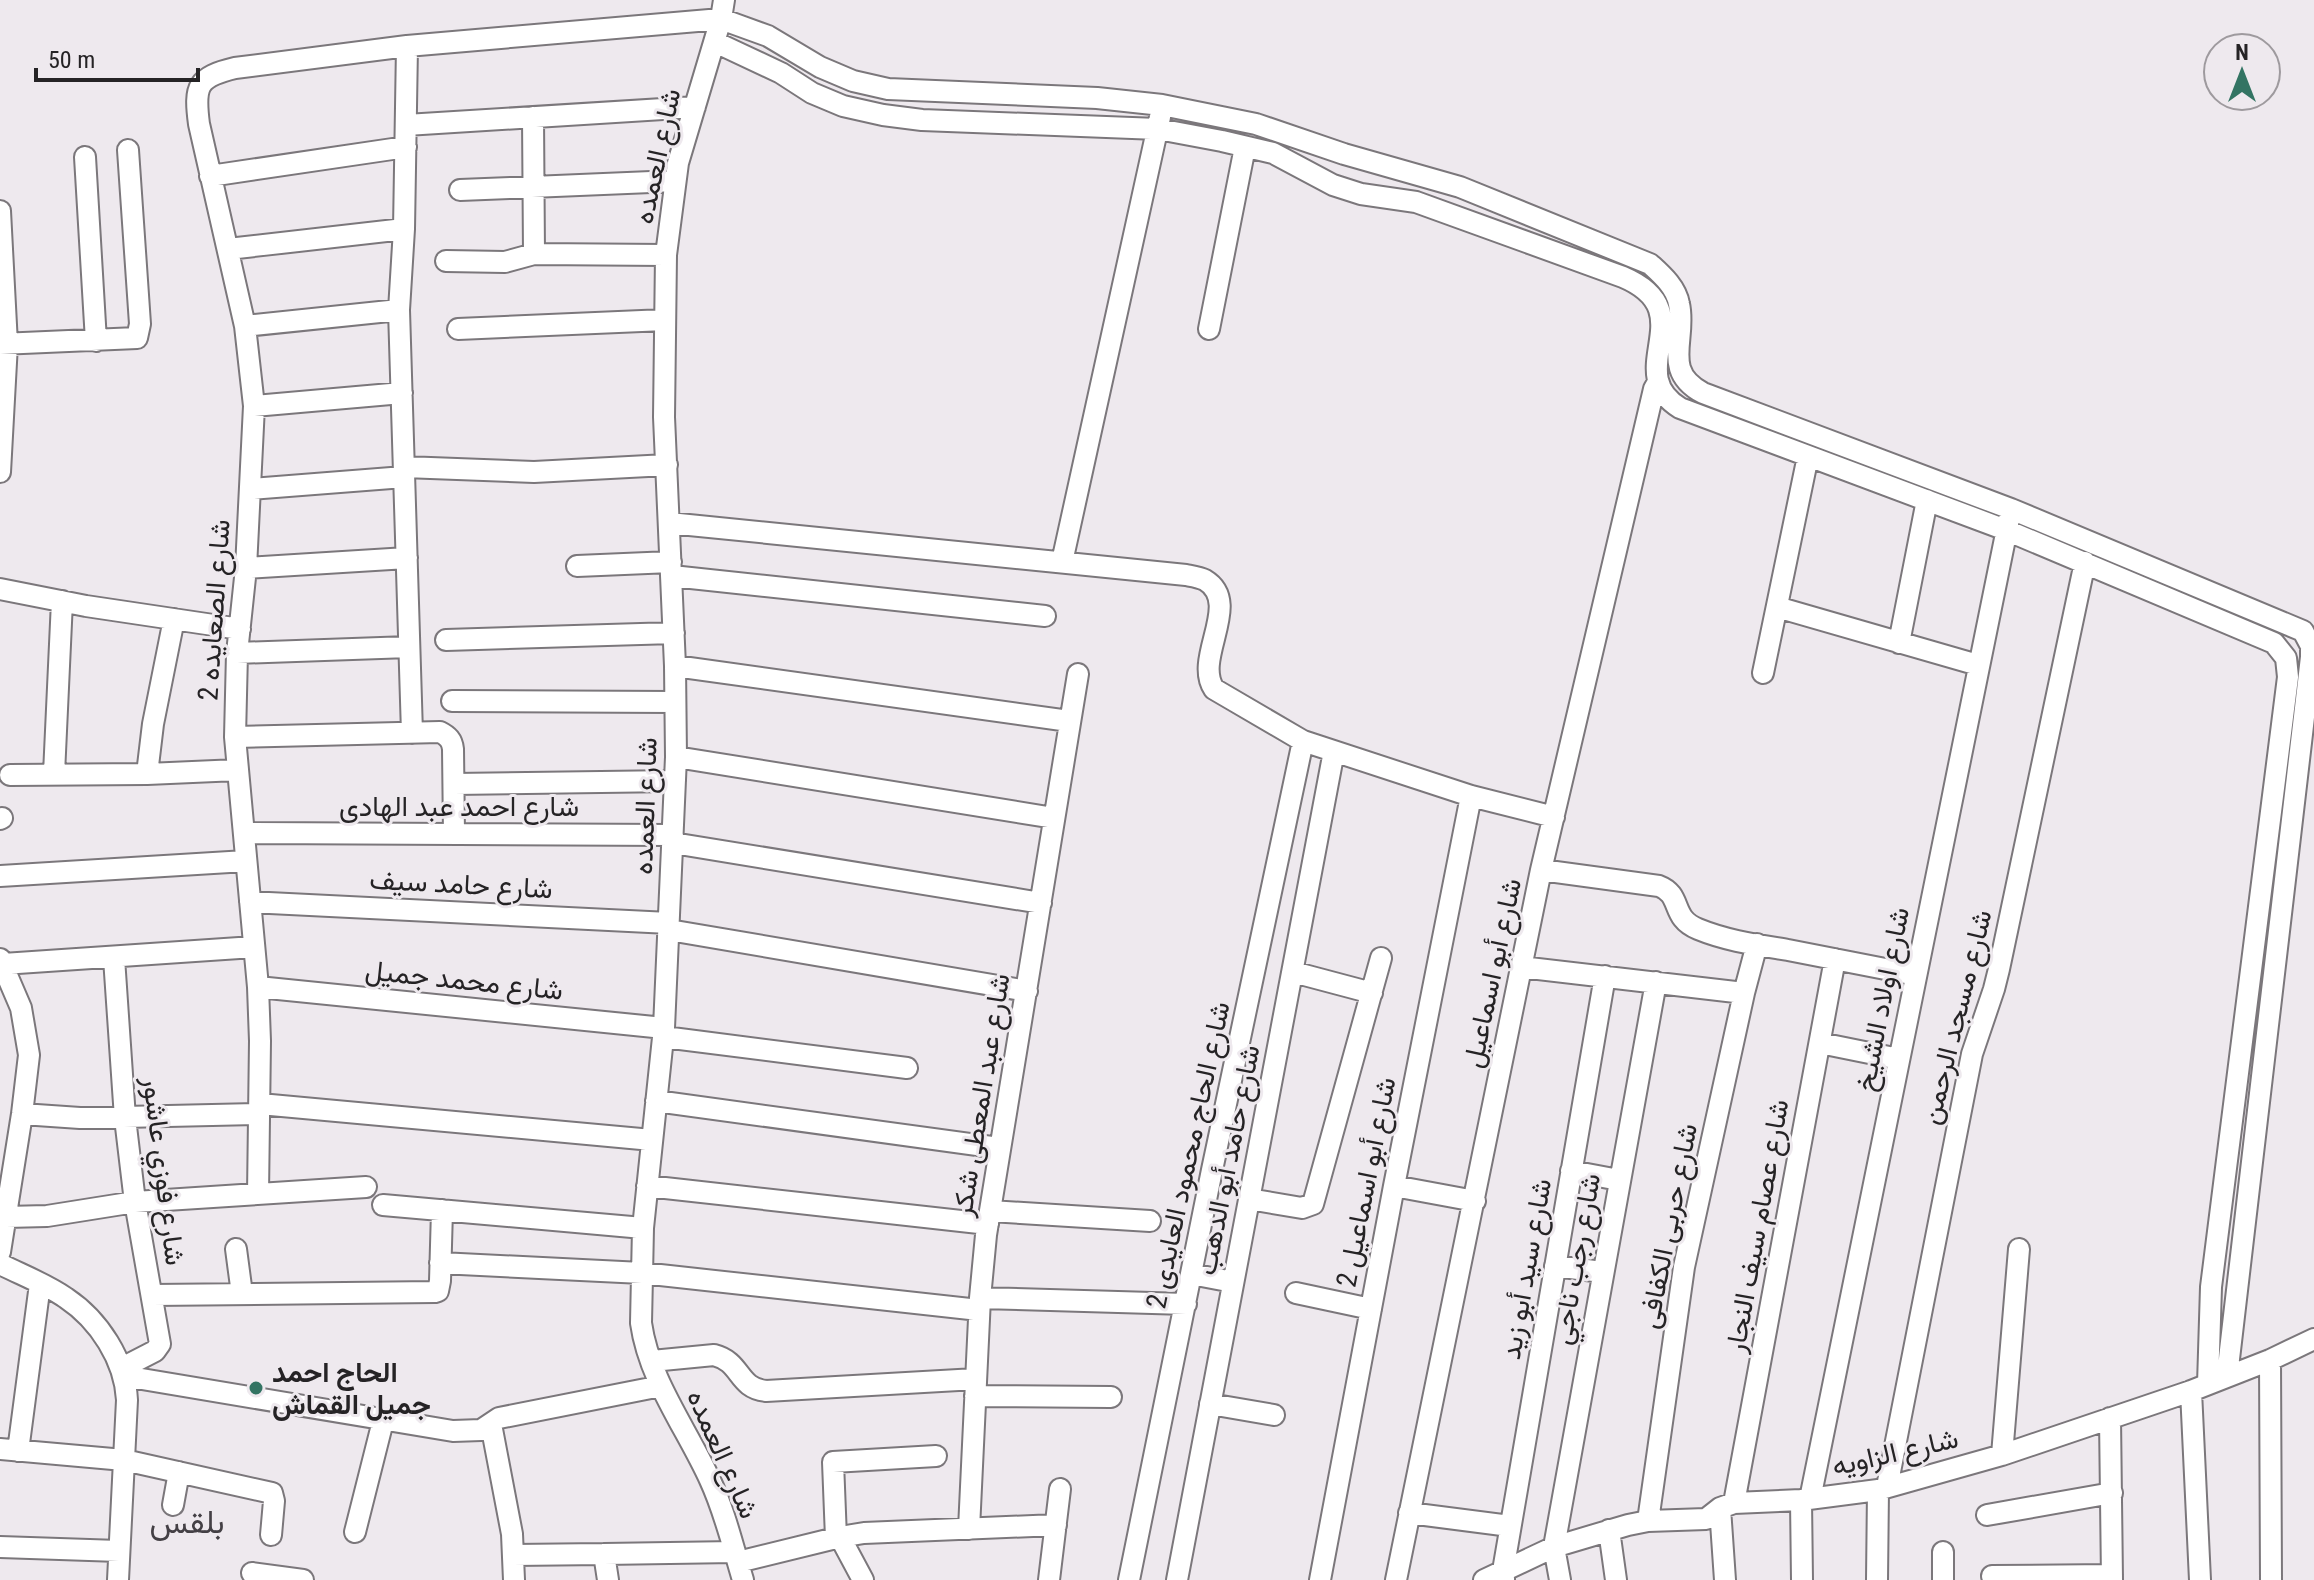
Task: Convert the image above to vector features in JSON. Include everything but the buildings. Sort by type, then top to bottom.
[{"type":"street","name":"شارع العمده","points":[[722,10],[675,181],[666,255],[667,465],[676,757],[664,1032],[643,1228],[641,1323],[661,1386],[711,1481],[738,1565]]},
{"type":"street","points":[[722,10],[820,67],[853,81],[888,89],[1097,98],[1162,105],[1256,124],[1344,154],[1460,187],[1650,264],[1673,289],[1670,310],[1680,370],[1688,385],[1703,393],[2011,509],[2303,631],[2312,646],[2257,1120],[2209,1384]]},
{"type":"street","name":"شارع الصعايده 2","points":[[258,1194],[258,987],[235,737],[237,653],[246,568],[254,406],[245,326],[199,124],[196,102],[200,85],[212,74],[235,68],[722,10]]},
{"type":"street","points":[[715,42],[843,106],[883,115],[922,120],[1158,129],[1273,153],[1333,185],[1361,194],[1416,202],[1636,282],[1670,310]]},
{"type":"street","points":[[407,46],[404,229],[399,310],[412,733]]},
{"type":"street","points":[[1062,562],[1162,105]]},
{"type":"street","points":[[406,125],[695,107]]},
{"type":"street","points":[[533,117],[534,254]]},
{"type":"street","points":[[210,176],[406,147]]},
{"type":"street","points":[[1209,329],[1245,147]]},
{"type":"street","points":[[3,344],[133,339],[139,335],[128,150]]},
{"type":"street","points":[[85,157],[96,341]]},
{"type":"street","points":[[460,190],[675,181]]},
{"type":"street","points":[[0,211],[3,344],[0,472]]},
{"type":"street","points":[[1547,249],[1551,224]]},
{"type":"street","points":[[228,249],[404,229]]},
{"type":"street","points":[[446,261],[505,262],[534,254],[666,255]]},
{"type":"street","points":[[245,326],[399,310]]},
{"type":"street","name":"شارع أبو اسماعيل","points":[[1396,1580],[1541,870],[1658,382],[1657,371],[1670,310]]},
{"type":"street","points":[[458,329],[665,320]]},
{"type":"street","points":[[1658,382],[1670,402],[1680,408],[2085,562],[2274,643],[2286,658],[2289,668],[2211,1287],[2200,1580]]},
{"type":"street","points":[[254,406],[402,393]]},
{"type":"street","points":[[1763,673],[1808,456]]},
{"type":"street","points":[[250,489],[404,472],[534,472],[667,465]]},
{"type":"street","points":[[1899,643],[1927,500]]},
{"type":"street","name":"شارع اولاد الشيخ","points":[[1802,1580],[1806,1500],[2011,509]]},
{"type":"street","points":[[669,523],[1186,575],[1205,581],[1216,592],[1221,609],[1207,670],[1209,682],[1226,698],[1303,741],[1471,796],[1554,817]]},
{"type":"street","points":[[246,568],[407,558]]},
{"type":"street","name":"شارع مسجد الرحمن","points":[[1877,1580],[1883,1489],[1972,1054],[1994,989],[2085,562]]},
{"type":"street","points":[[577,566],[672,569],[1045,616]]},
{"type":"street","points":[[0,589],[240,629]]},
{"type":"street","points":[[54,774],[62,601]]},
{"type":"street","points":[[1777,607],[1978,665]]},
{"type":"street","points":[[147,774],[153,724],[174,619]]},
{"type":"street","points":[[446,640],[674,633]]},
{"type":"street","points":[[237,653],[409,647]]},
{"type":"street","points":[[675,666],[1069,721]]},
{"type":"street","name":"شارع عبد المعطى شكر","points":[[969,1529],[980,1304],[989,1218],[1078,674]]},
{"type":"street","points":[[452,701],[675,702]]},
{"type":"street","points":[[235,737],[440,732],[452,742],[453,749],[454,834]]},
{"type":"street","name":"شارع الحاج محمود العايدى 2","points":[[1129,1580],[1303,741]]},
{"type":"street","name":"شارع حامد أبو الدهب","points":[[1177,1580],[1334,751]]},
{"type":"street","points":[[676,757],[1054,818]]},
{"type":"street","points":[[10,775],[238,770]]},
{"type":"street","points":[[454,784],[675,781]]},
{"type":"street","name":"شارع أبو اسماعيل 2","points":[[1320,1580],[1471,796]]},
{"type":"street","name":"شارع احمد عبد الهادى","points":[[244,833],[673,839],[1041,903]]},
{"type":"street","points":[[0,876],[246,861]]},
{"type":"street","points":[[1541,870],[1659,886],[1673,895],[1680,918],[1687,924],[1733,940],[1916,975]]},
{"type":"street","name":"شارع حامد سيف","points":[[250,902],[669,926],[1027,991]]},
{"type":"street","name":"شارع حربى الكفافى","points":[[1648,1521],[1684,1267],[1757,944]]},
{"type":"street","points":[[0,1252],[6,1217],[6,1172],[22,1114],[29,1055],[21,1008],[2,962],[114,958],[254,947]]},
{"type":"street","name":"شارع فوزي عاشور","points":[[114,958],[125,1118],[135,1202],[160,1346],[123,1372]]},
{"type":"street","points":[[1249,1199],[1302,1208],[1313,1204],[1381,958]]},
{"type":"street","name":"شارع عصام سيف النجار","points":[[1725,1580],[1727,1506],[1835,959]]},
{"type":"street","points":[[1521,967],[1744,993]]},
{"type":"street","points":[[1293,972],[1372,993]]},
{"type":"street","name":"شارع سيد أبو زيد","points":[[1497,1577],[1510,1526],[1605,976]]},
{"type":"street","name":"شارع رجب ناجي","points":[[1554,1547],[1656,982]]},
{"type":"street","name":"شارع محمد جميل","points":[[258,987],[664,1032]]},
{"type":"street","points":[[664,1032],[907,1068]]},
{"type":"street","points":[[1820,1043],[1899,1059]]},
{"type":"street","points":[[656,1101],[999,1148]]},
{"type":"street","points":[[22,1114],[125,1118],[260,1109],[652,1140]]},
{"type":"street","points":[[2233,1114],[2257,1120]]},
{"type":"street","points":[[1571,1171],[1619,1180]]},
{"type":"street","points":[[647,1186],[989,1218],[1150,1221]]},
{"type":"street","points":[[1394,1186],[1475,1201]]},
{"type":"street","points":[[6,1217],[47,1216],[135,1202],[366,1187]]},
{"type":"street","points":[[383,1205],[643,1228]]},
{"type":"street","points":[[152,1295],[435,1292],[439,1286],[442,1210]]},
{"type":"street","points":[[236,1249],[242,1294]]},
{"type":"street","points":[[2002,1455],[2019,1249]]},
{"type":"street","points":[[440,1263],[642,1273],[980,1304],[1186,1304]]},
{"type":"street","points":[[0,1264],[64,1296],[82,1310],[108,1343],[123,1372],[127,1400],[118,1580]]},
{"type":"street","points":[[1555,1266],[1602,1272]]},
{"type":"street","points":[[1191,1274],[1233,1282]]},
{"type":"street","points":[[40,1284],[9,1450],[124,1460],[272,1493],[271,1535]]},
{"type":"street","points":[[1296,1293],[1371,1309]]},
{"type":"street","name":"شارع الزاويه","points":[[1497,1577],[1554,1547],[1609,1530],[1648,1521],[1706,1519],[1727,1506],[1806,1500],[1883,1489],[2002,1455],[2209,1384],[2314,1339]]},
{"type":"street","points":[[652,1361],[714,1355],[731,1362],[750,1387],[766,1391],[976,1387],[1111,1397]]},
{"type":"street","points":[[2270,1360],[2271,1580]]},
{"type":"street","points":[[123,1372],[383,1421],[453,1431],[481,1430],[499,1418],[661,1386]]},
{"type":"street","points":[[1210,1404],[1274,1415]]},
{"type":"street","points":[[1992,1576],[2112,1578],[2110,1418]]},
{"type":"street","points":[[355,1532],[383,1421]]},
{"type":"street","points":[[491,1424],[512,1534],[514,1580]]},
{"type":"street","points":[[863,1580],[838,1537],[833,1462],[936,1456]]},
{"type":"street","points":[[173,1505],[179,1472]]},
{"type":"street","points":[[1049,1580],[1060,1489]]},
{"type":"street","points":[[1987,1515],[2112,1493]]},
{"type":"street","points":[[1409,1513],[1510,1526]]},
{"type":"street","points":[[513,1555],[604,1554],[738,1565],[838,1537],[864,1533],[1056,1525]]},
{"type":"street","points":[[1609,1530],[1616,1580]]},
{"type":"street","points":[[0,1547],[119,1551]]},
{"type":"street","points":[[1554,1547],[1560,1580]]},
{"type":"street","points":[[1943,1552],[1943,1580]]},
{"type":"street","points":[[604,1554],[608,1580]]},
{"type":"street","points":[[252,1573],[303,1580]]},
{"type":"place","name":"الحاج احمد جميل القماش","points":[[256,1388]]},
{"type":"district","name":"بلقس","points":[[187,1522]]}]
